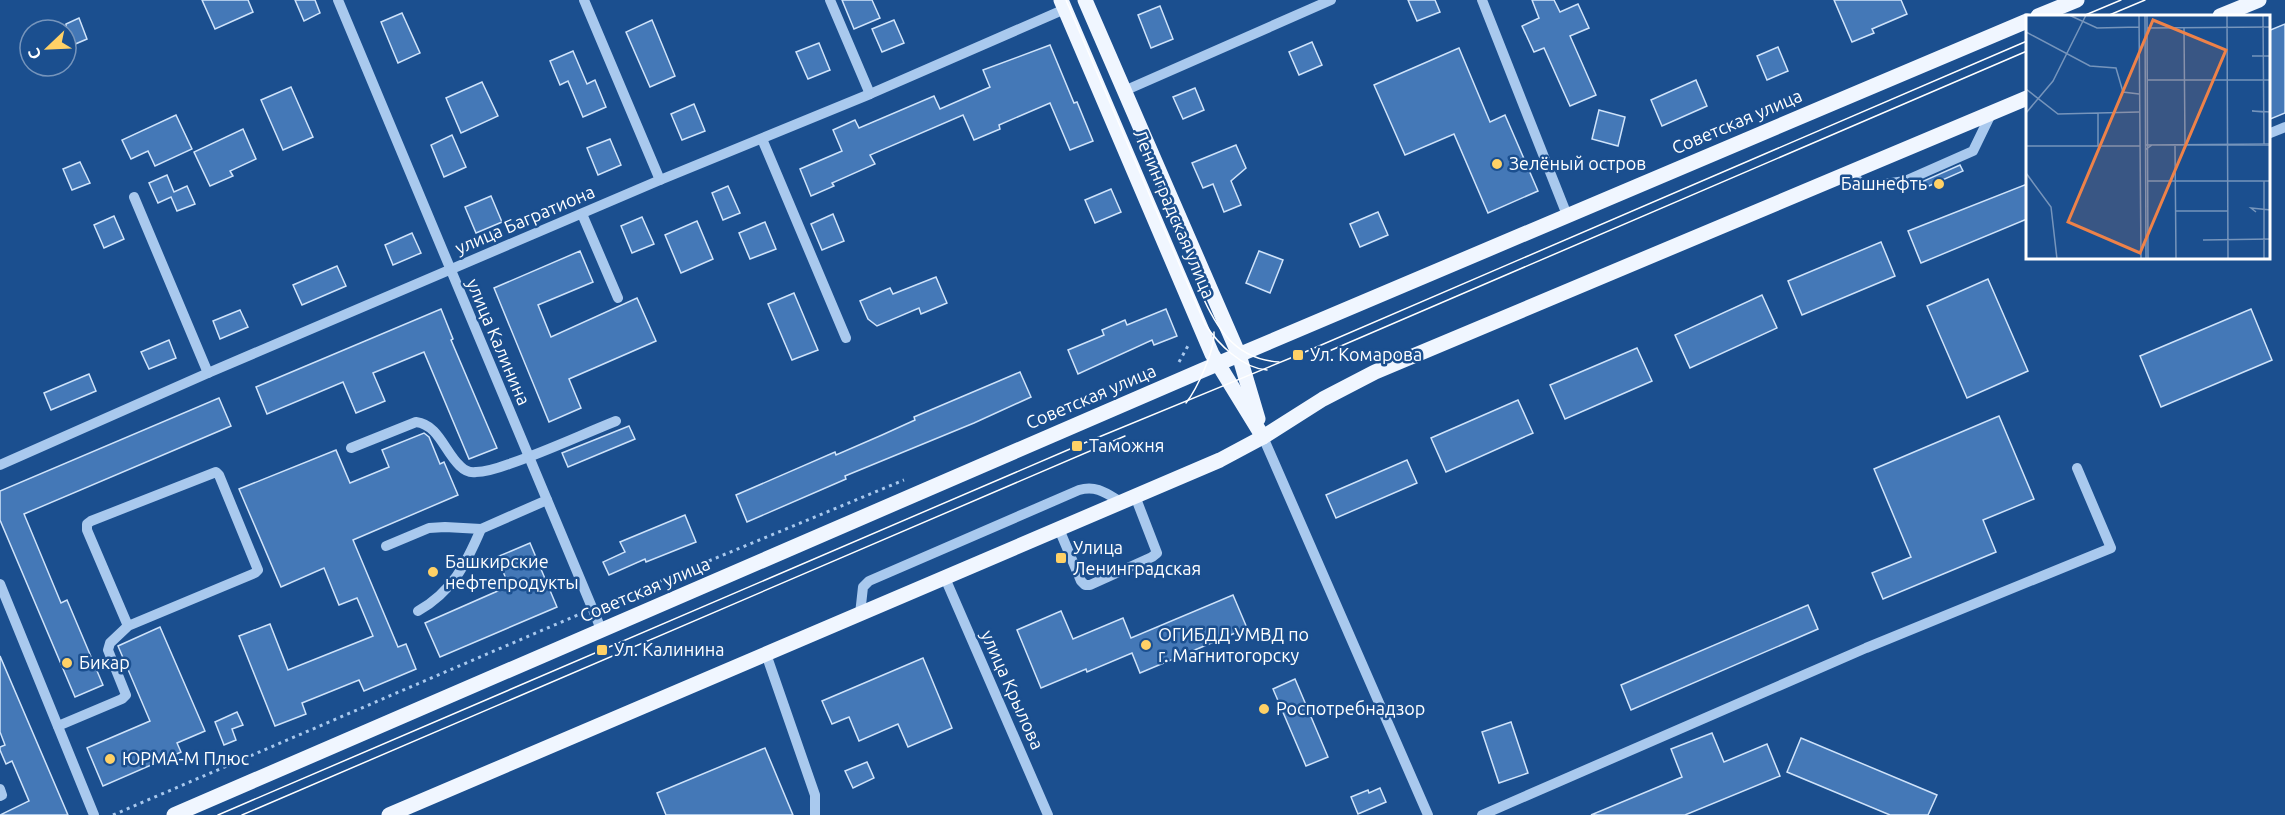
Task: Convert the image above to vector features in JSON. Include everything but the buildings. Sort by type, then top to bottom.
[{"type":"main road","name":"Ленинградская улица","points":[[1085,0],[1239,355],[1263,437]]},
{"type":"main road","points":[[2040,15],[2077,0]]},
{"type":"main road","points":[[2222,15],[2259,0]]},
{"type":"main road","name":"Ленинградская улица","points":[[1063,4],[1218,364],[1263,437]]},
{"type":"main road","name":"Советская улица","points":[[174,815],[1239,355],[2026,21]]},
{"type":"main road","points":[[389,815],[1220,460],[1263,437],[1323,399],[1376,372],[2026,98]]},
{"type":"street","name":"улица Калинина","points":[[338,0],[601,629]]},
{"type":"street","points":[[584,0],[660,180]]},
{"type":"street","points":[[830,0],[870,94]]},
{"type":"street","points":[[1124,91],[1331,0]]},
{"type":"street","points":[[1482,0],[1567,215]]},
{"type":"street","name":"улица Багратиона","points":[[0,465],[208,373],[660,180],[870,94],[1063,4]]},
{"type":"street","points":[[1851,173],[1864,187],[1905,181],[1973,151],[1991,114]]},
{"type":"street","points":[[2270,133],[2285,127]]},
{"type":"street","points":[[762,139],[846,338]]},
{"type":"street","points":[[134,196],[208,373]]},
{"type":"street","points":[[582,214],[618,298]]},
{"type":"street","points":[[351,448],[416,422],[426,423],[434,430],[456,462],[464,470],[475,473],[495,469],[529,457],[616,421]]},
{"type":"street","name":"Ленинградская улица","points":[[1263,437],[1428,815]]},
{"type":"street","points":[[1482,815],[1866,648],[2111,548],[2077,468]]},
{"type":"street","points":[[58,726],[122,699],[126,695],[108,650],[110,643],[128,626],[258,570],[216,472],[87,524],[87,530],[128,626]]},
{"type":"street","points":[[860,614],[862,587],[869,581],[1068,494],[1089,487],[1128,499],[1157,553],[1090,585],[1085,585],[1081,581],[1059,529]]},
{"type":"street","points":[[386,546],[429,528],[481,529],[547,500]]},
{"type":"street","points":[[418,611],[433,603],[448,589],[469,557],[481,529]]},
{"type":"street","name":"улица Крылова","points":[[945,578],[1048,815]]},
{"type":"street","points":[[0,584],[94,815]]},
{"type":"street","points":[[766,654],[815,795],[815,815]]},
{"type":"street","points":[[0,789],[2,795],[0,796]]},
{"type":"path","points":[[1173,369],[1184,357],[1189,344]]},
{"type":"path","points":[[113,815],[592,609],[910,477]]},
{"type":"tram line","points":[[1066,0],[1205,324],[1217,339],[1240,360],[1267,370]]},
{"type":"tram line","points":[[2085,15],[2121,0]]},
{"type":"tram line","points":[[2109,15],[2145,0]]},
{"type":"tram line","points":[[218,815],[1077,446],[1298,355],[2026,41]]},
{"type":"tram line","points":[[1313,358],[2026,51]]},
{"type":"tram line","points":[[1197,284],[1218,325],[1236,346],[1248,354],[1279,362]]},
{"type":"tram line","points":[[1186,403],[1195,389],[1212,349],[1214,332]]},
{"type":"tram line","points":[[242,815],[1125,436]]},
{"type":"place","name":"Зелёный остров","points":[[1497,164]]},
{"type":"place","name":"Башнефть","points":[[1939,184]]},
{"type":"place","name":"Ул. Комарова","points":[[1298,355]]},
{"type":"place","name":"Таможня","points":[[1077,446]]},
{"type":"place","name":"Улица Ленинградская","points":[[1061,558]]},
{"type":"place","name":"Башкирские нефтепродукты","points":[[433,572]]},
{"type":"place","name":"ОГИБДД УМВД по г. Магнитогорску","points":[[1146,645]]},
{"type":"place","name":"Ул. Калинина","points":[[602,650]]},
{"type":"place","name":"Бикар","points":[[67,663]]},
{"type":"place","name":"Роспотребнадзор","points":[[1264,709]]},
{"type":"place","name":"ЮРМА-М Плюс","points":[[110,759]]}]
